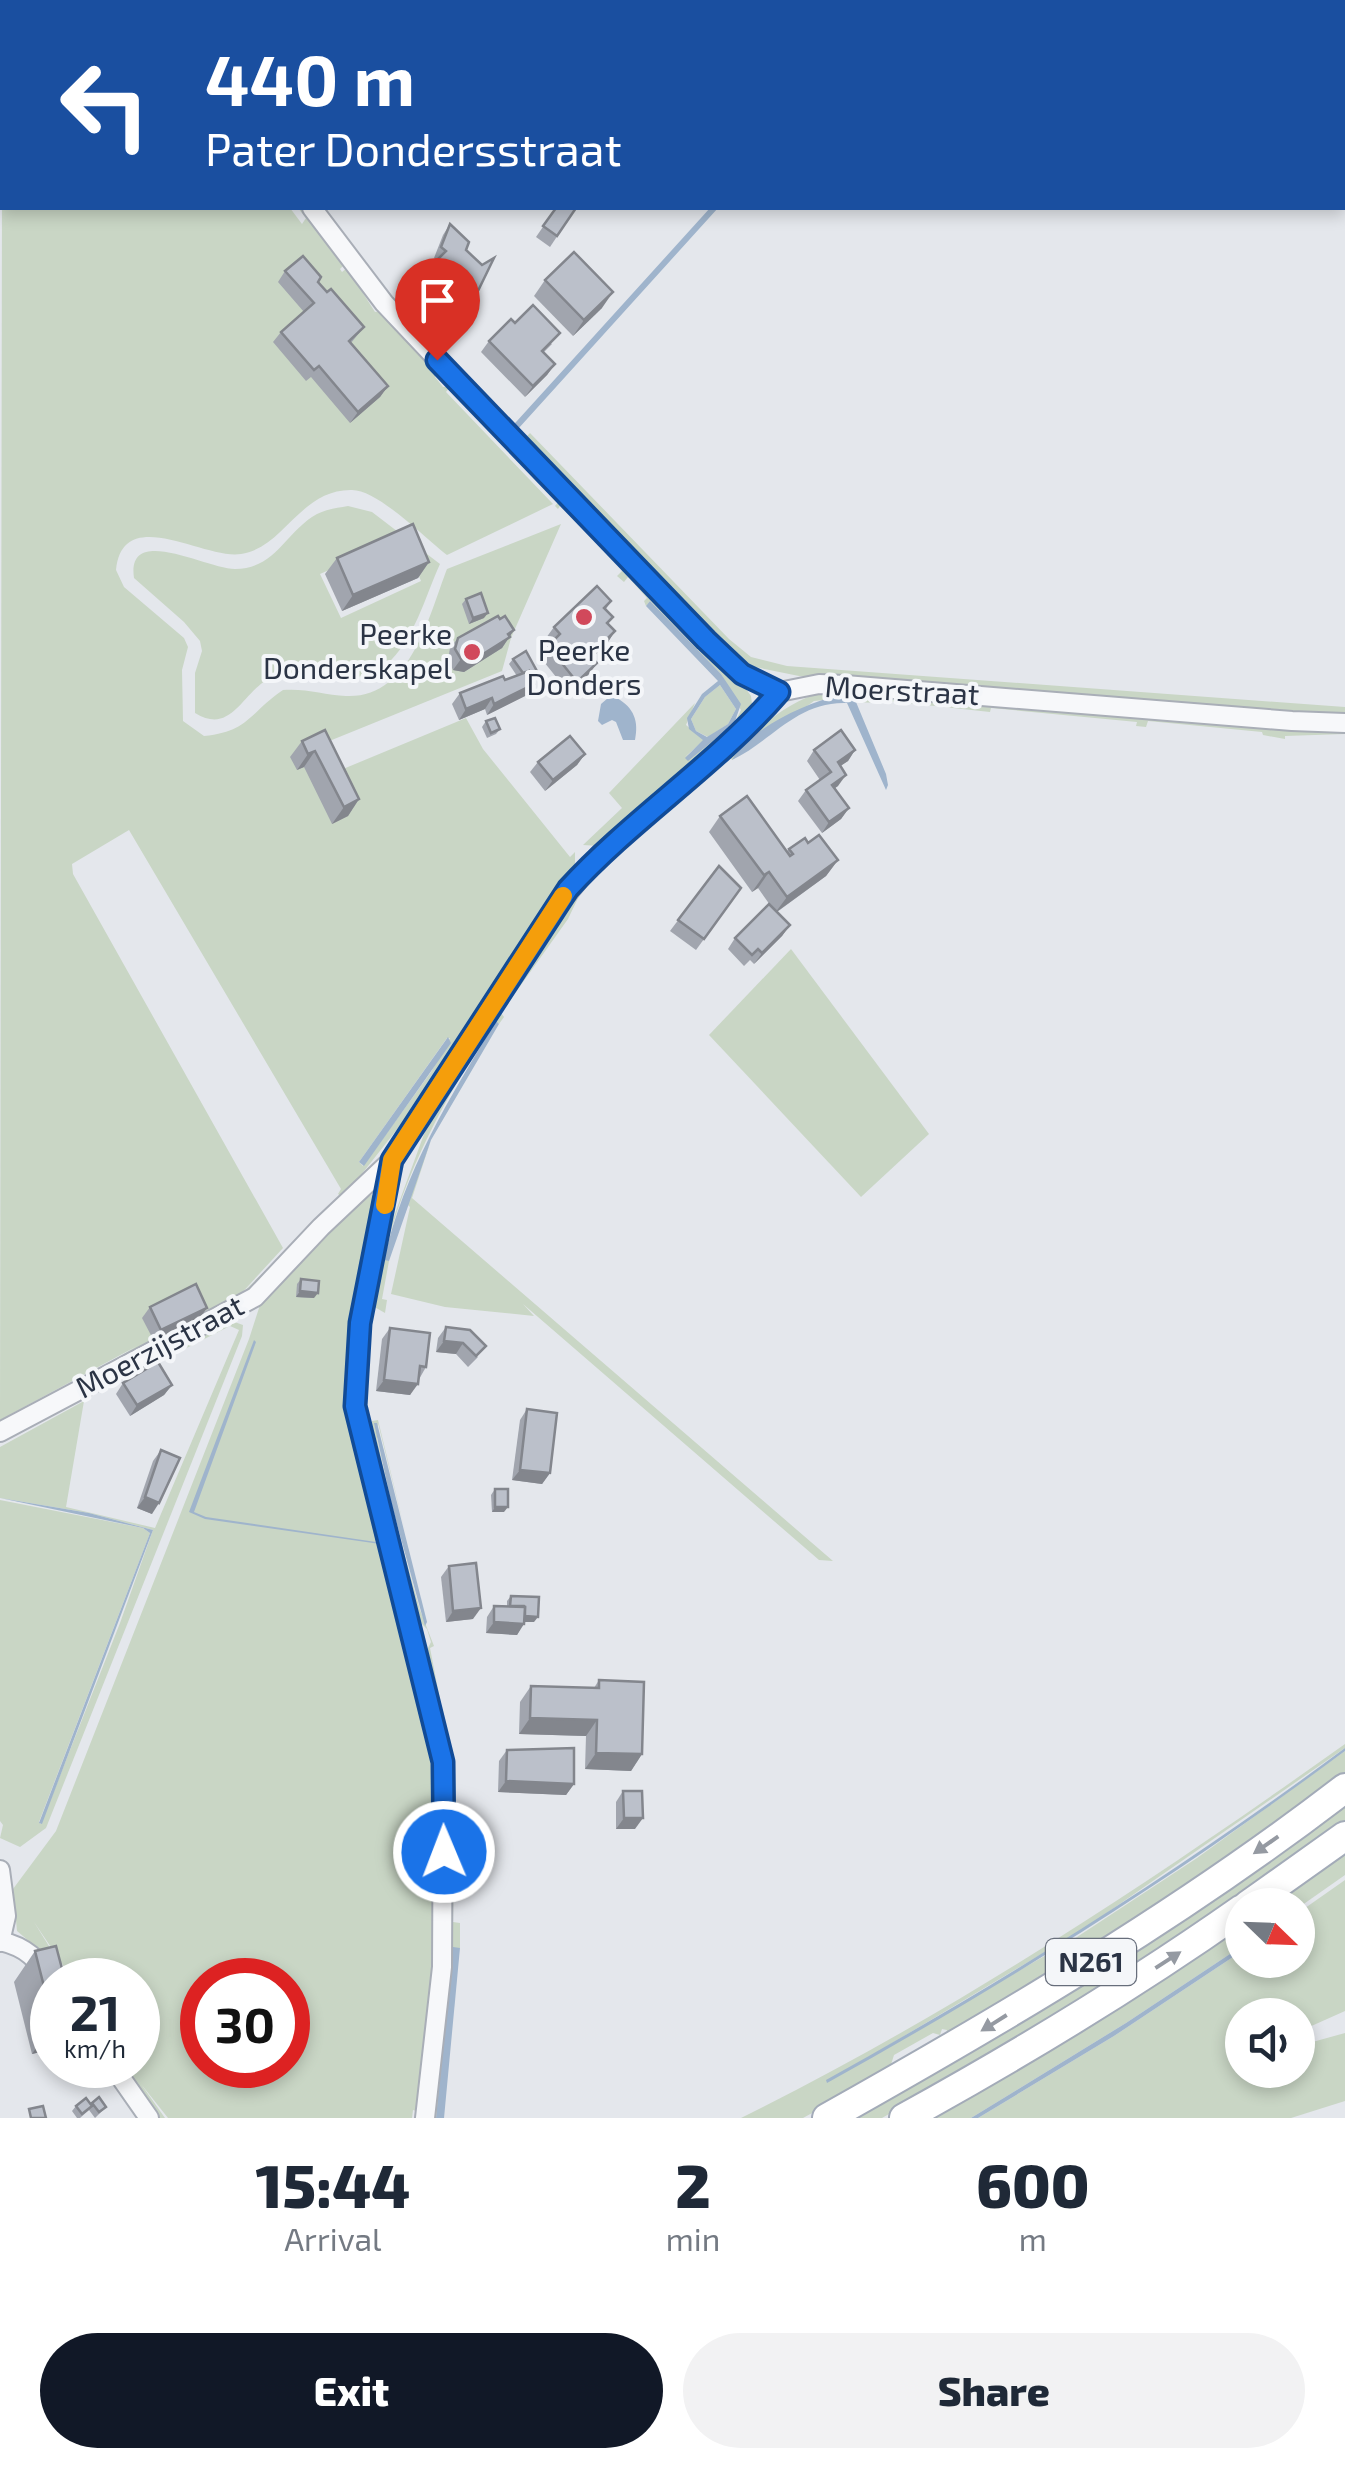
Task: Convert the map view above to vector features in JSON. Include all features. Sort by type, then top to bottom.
[{"type":"main road","name":"N261","points":[[827,2118],[970,2038],[1154,1922],[1345,1788]]},
{"type":"main road","name":"N261","points":[[1272,1888],[1345,1836]]},
{"type":"main road","name":"N261","points":[[904,2118],[1158,1967],[1225,1921]]},
{"type":"street","points":[[314,210],[384,302],[572,502],[742,674],[779,692],[750,726],[602,852],[568,889],[392,1160],[360,1323],[355,1406],[443,1762],[442,1967],[426,2118]]},
{"type":"street","name":"Moerstraat","points":[[779,692],[819,684],[846,685],[1345,723]]},
{"type":"street","name":"Moerzijstraat","points":[[0,1432],[255,1297],[392,1160]]},
{"type":"street","points":[[0,1870],[6,1916],[0,1942],[19,1945],[36,1958]]},
{"type":"street","points":[[128,2088],[149,2118]]},
{"type":"green space","points":[[2,210],[292,210],[302,224],[306,218],[300,210],[304,210],[344,265],[342,272],[347,268],[375,312],[380,311],[435,369],[435,377],[443,387],[452,386],[562,503],[558,509],[555,506],[559,501],[449,388],[446,392],[553,504],[447,555],[375,498],[352,490],[334,492],[305,508],[256,549],[225,554],[149,537],[133,540],[122,550],[116,570],[124,587],[184,638],[188,647],[182,670],[183,721],[204,736],[240,725],[283,690],[346,696],[368,693],[387,684],[414,651],[447,569],[561,524],[511,638],[502,671],[317,746],[331,774],[466,718],[483,749],[570,857],[575,852],[575,872],[421,1099],[338,1204],[240,1299],[0,1428],[137,1346],[0,1420]],"holes":[[[129,830],[341,1189],[338,1194],[342,1197],[238,1297],[283,1248],[73,874],[72,864]],[[450,1038],[431,1072],[363,1166],[359,1162]]]},
{"type":"green space","points":[[530,433],[729,639],[751,657],[787,666],[1345,707],[1345,717],[799,676],[750,666],[729,651],[524,439]]},
{"type":"green space","points":[[348,506],[372,512],[440,564],[418,618],[396,655],[373,673],[360,676],[275,676],[229,715],[208,719],[195,713],[200,641],[134,578],[135,562],[142,553],[155,551],[222,567],[249,567],[271,556],[317,514]],"holes":[[[403,537],[421,581],[341,618],[320,574]]]},
{"type":"green space","points":[[626,567],[741,682],[751,696],[753,713],[599,846],[583,845],[622,808],[609,793],[695,703],[686,725],[704,740],[685,757],[734,724],[741,710],[721,674],[650,601],[646,606],[647,598],[628,577],[624,582],[617,576]]},
{"type":"green space","points":[[720,685],[736,709],[728,724],[708,737],[696,731],[691,719],[705,697]]},
{"type":"green space","points":[[823,692],[1345,729],[1345,734],[1285,739],[1262,732],[1148,721],[1146,727],[1136,726],[1137,722],[991,708],[990,712],[879,700],[856,702],[853,697],[814,701],[732,760],[729,755],[772,718]]},
{"type":"green space","points":[[572,896],[579,896],[568,919],[501,1013],[504,1017],[499,1024],[495,1022],[477,1049],[415,1165],[384,1259],[389,1261],[382,1299],[387,1300],[385,1313],[371,1305],[386,1238],[431,1115]]},
{"type":"green space","points":[[791,949],[929,1134],[861,1197],[709,1035]]},
{"type":"green space","points":[[431,1140],[412,1198],[833,1561],[819,1560],[523,1304],[534,1316],[445,1307],[391,1294],[410,1207],[407,1204]]},
{"type":"green space","points":[[371,1195],[381,1196],[354,1368],[435,1746],[439,1912],[419,2118],[413,2110],[412,2118],[168,2118],[144,2088],[160,2088],[160,1958],[58,1958],[34,1922],[56,1958],[46,1958],[17,1931],[13,1889],[56,1831],[249,1339],[259,1308],[257,1301],[356,1204]]},
{"type":"green space","points":[[229,1320],[243,1325],[242,1336],[46,1828],[20,1847],[0,1838],[0,1500],[143,1528],[150,1533],[41,1824],[153,1530],[89,1513],[0,1498],[0,1447],[84,1401],[66,1507],[155,1528],[239,1330],[230,1326],[159,1362],[156,1357]]},
{"type":"green space","points":[[378,1420],[406,1535],[378,1423],[377,1439],[396,1524],[434,1646],[430,1648],[449,1746],[454,1750],[447,1745],[427,1650],[431,1642],[420,1622],[388,1504],[371,1424]]},
{"type":"green space","points":[[1345,1744],[1345,1748],[1085,1928],[827,2082],[1077,1937],[1197,1858],[1345,1751],[1345,1775],[1129,1926],[946,2037],[947,2030],[942,2029],[940,2035],[933,2033],[894,2055],[889,2071],[803,2118],[741,2118],[898,2034],[1050,1943]]},
{"type":"green space","points":[[1345,1803],[1345,1822],[1250,1888],[1225,1888],[1225,1905],[1171,1943],[978,2064],[882,2118],[849,2118]]},
{"type":"green space","points":[[460,1807],[461,1820],[456,1822],[460,1843],[454,1862],[453,1922],[460,1923],[460,1948],[453,1948],[439,2099],[436,2118],[431,2118],[449,1951],[452,1821]]},
{"type":"green space","points":[[1345,1852],[1345,1875],[1315,1896],[1315,1888],[1294,1888]]},
{"type":"green space","points":[[1345,1880],[1345,2011],[1315,2024],[1315,1998],[1225,1998],[1225,2088],[1315,2088],[1315,2041],[1345,2033],[1345,2101],[1291,2118],[978,2118],[1114,2036],[1225,1962],[1225,1978],[1315,1978],[1315,1901]]},
{"type":"green space","points":[[1225,1935],[1225,1957],[1126,2023],[971,2118],[932,2118]]},
{"type":"green space","points":[[138,2088],[144,2088],[165,2118],[159,2118]]},
{"type":"water","points":[[708,210],[716,210],[518,429],[514,424]]},
{"type":"water","points":[[650,601],[721,674],[741,704],[734,724],[688,761],[685,758],[703,740],[689,729],[687,718],[702,694],[718,681],[646,606]],"holes":[[[720,685],[736,709],[728,724],[707,737],[696,731],[691,719],[705,697]]]},
{"type":"water","points":[[849,696],[856,702],[886,774],[886,790],[847,703],[829,704],[799,715],[732,760],[764,728],[809,705]]},
{"type":"water","points":[[608,698],[617,698],[628,706],[636,721],[635,740],[623,740],[616,722],[602,725],[598,721],[601,704]]},
{"type":"water","points":[[496,1021],[499,1024],[431,1140],[389,1261],[384,1260],[416,1165]]},
{"type":"water","points":[[448,1037],[451,1043],[364,1166],[359,1162]]},
{"type":"water","points":[[254,1340],[194,1512],[376,1542],[353,1423],[380,1544],[205,1519],[189,1512]]},
{"type":"water","points":[[374,1423],[427,1622],[425,1626],[392,1506]]},
{"type":"water","points":[[0,1498],[89,1513],[153,1530],[42,1824],[39,1823],[150,1533],[143,1528]]},
{"type":"water","points":[[1345,1748],[1220,1841],[1092,1926],[827,2083],[826,2080],[1091,1923],[1220,1838]]},
{"type":"water","points":[[453,1947],[460,1948],[444,2118],[436,2118]]},
{"type":"water","points":[[1225,1957],[1225,1962],[1114,2036],[978,2118],[971,2118]]},
{"type":"building","points":[[555,210],[575,210],[557,236],[543,226]]},
{"type":"building","points":[[450,224],[469,242],[466,250],[482,265],[494,258],[476,295],[437,260],[446,251],[441,247]]},
{"type":"building","points":[[574,252],[613,292],[584,320],[545,280]]},
{"type":"building","points":[[303,256],[321,277],[318,282],[327,292],[331,289],[364,327],[349,341],[388,386],[358,412],[319,366],[314,370],[281,332],[314,303],[285,271]]},
{"type":"building","points":[[533,305],[560,333],[542,351],[555,364],[533,386],[489,341],[511,319],[515,323]]},
{"type":"building","points":[[413,524],[429,562],[353,595],[337,558]]},
{"type":"building","points":[[597,586],[611,601],[604,608],[613,617],[607,623],[615,631],[590,656],[597,663],[577,682],[548,646],[560,634],[554,627]]},
{"type":"building","points":[[481,593],[488,613],[473,618],[466,599]]},
{"type":"building","name":"Peerke Donderskapel","points":[[505,616],[514,630],[508,634],[510,637],[472,661],[461,659],[455,649],[458,638]]},
{"type":"building","points":[[526,651],[538,673],[531,677],[513,659]]},
{"type":"building","points":[[529,671],[534,684],[494,704],[492,698],[466,709],[460,693],[503,676],[505,680]]},
{"type":"building","points":[[495,718],[500,729],[491,733],[486,721]]},
{"type":"building","points":[[325,730],[359,799],[344,807],[315,751],[308,754],[302,741]]},
{"type":"building","points":[[841,730],[855,750],[838,762],[846,775],[832,785],[849,808],[829,822],[806,790],[831,772],[814,750]]},
{"type":"building","points":[[570,736],[585,754],[553,780],[538,762]]},
{"type":"building","points":[[747,796],[790,856],[793,854],[789,849],[805,838],[808,843],[819,835],[838,860],[787,897],[769,872],[764,875],[720,816]]},
{"type":"building","points":[[719,866],[741,888],[704,939],[678,920]]},
{"type":"building","points":[[769,904],[790,925],[762,953],[758,949],[752,955],[735,938]]},
{"type":"building","points":[[301,1279],[319,1281],[318,1293],[300,1291]]},
{"type":"building","points":[[196,1284],[207,1308],[161,1330],[150,1307]]},
{"type":"building","points":[[446,1327],[470,1330],[486,1346],[476,1356],[463,1343],[444,1341]]},
{"type":"building","points":[[390,1328],[430,1333],[426,1367],[420,1366],[418,1384],[384,1380]]},
{"type":"building","points":[[158,1362],[172,1385],[137,1405],[123,1383]]},
{"type":"building","points":[[527,1409],[557,1413],[550,1473],[520,1470]]},
{"type":"building","points":[[161,1450],[180,1458],[159,1503],[145,1497]]},
{"type":"building","points":[[495,1489],[508,1489],[508,1507],[495,1507]]},
{"type":"building","points":[[476,1563],[481,1608],[453,1611],[449,1566]]},
{"type":"building","points":[[511,1596],[539,1597],[538,1617],[525,1616],[524,1606],[510,1606]]},
{"type":"building","points":[[494,1606],[525,1607],[524,1624],[494,1622]]},
{"type":"building","points":[[599,1680],[644,1682],[642,1754],[596,1753],[597,1720],[530,1718],[531,1686],[599,1688]]},
{"type":"building","points":[[574,1748],[574,1784],[506,1781],[507,1750]]},
{"type":"building","points":[[623,1791],[642,1791],[643,1818],[624,1818]]},
{"type":"building","points":[[56,1946],[59,1958],[37,1958],[35,1951]]},
{"type":"building","points":[[99,2097],[106,2107],[99,2112],[92,2103]]},
{"type":"building","points":[[86,2098],[92,2106],[82,2114],[76,2106]]},
{"type":"building","points":[[43,2106],[46,2118],[31,2118],[29,2109]]},
{"type":"slow traffic","points":[[385,1205],[392,1160],[563,896]]},
{"type":"place","name":"Peerke Donders","points":[[584,617]]},
{"type":"place","name":"Peerke Donderskapel","points":[[472,652]]},
{"type":"route","points":[[437,360],[706,640],[742,674],[779,692],[750,726],[644,814],[568,889],[392,1160],[360,1323],[355,1406],[443,1762],[444,1852]]}]
